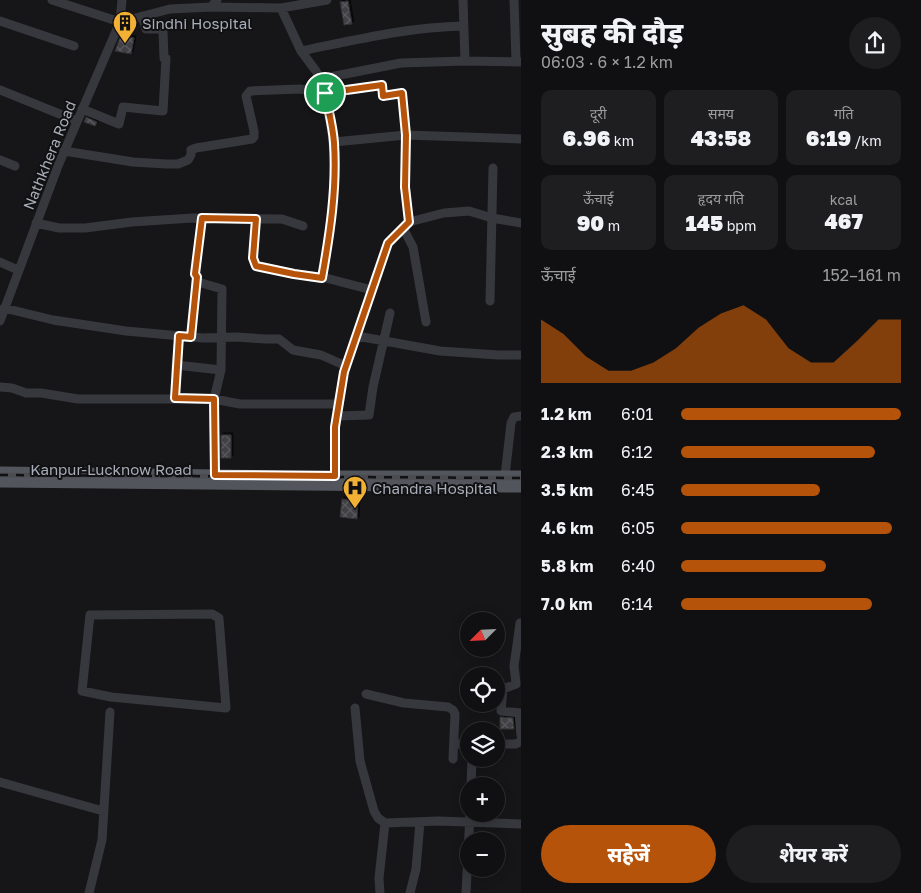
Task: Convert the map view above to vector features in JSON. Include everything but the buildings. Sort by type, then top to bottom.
[{"type":"main road","name":"Kanpur-Lucknow Road","points":[[0,472],[128,479],[521,487]]},
{"type":"main road","name":"Kanpur-Lucknow Road","points":[[0,482],[215,475],[521,476]]},
{"type":"street","points":[[52,0],[120,22],[170,9],[216,3],[280,8],[327,0]]},
{"type":"street","name":"Nathkhera Road","points":[[0,321],[64,151],[120,22],[122,0]]},
{"type":"street","points":[[462,0],[465,61]]},
{"type":"street","points":[[320,79],[400,63],[518,62],[514,0]]},
{"type":"street","points":[[280,8],[301,51],[320,79],[325,93],[334,142],[334,194],[330,234],[322,278]]},
{"type":"street","points":[[82,109],[119,124],[123,107],[163,111],[166,58],[164,58],[163,32],[161,29],[146,29],[142,16]]},
{"type":"street","points":[[0,21],[74,46]]},
{"type":"street","points":[[301,51],[409,30],[438,26],[462,26]]},
{"type":"street","points":[[64,151],[134,162],[178,164],[188,160],[192,154],[191,150],[196,148],[252,139],[254,137],[246,96],[250,91],[300,89],[325,93],[382,85],[383,96],[402,93],[406,135],[406,225],[426,322]]},
{"type":"street","points":[[0,90],[77,121]]},
{"type":"street","points":[[334,142],[406,135],[521,139]]},
{"type":"street","points":[[0,160],[15,166]]},
{"type":"street","points":[[490,301],[493,168]]},
{"type":"street","points":[[335,476],[335,427],[346,366],[388,243],[406,225],[444,214],[468,212],[521,223]]},
{"type":"street","points":[[36,222],[59,228],[85,228],[132,222],[202,218],[282,220],[303,226]]},
{"type":"street","points":[[202,218],[195,274],[198,282],[222,289],[221,370],[214,399],[215,475]]},
{"type":"street","points":[[256,219],[253,258],[256,266],[322,278],[372,290]]},
{"type":"street","points":[[0,262],[18,270]]},
{"type":"street","points":[[191,337],[197,277]]},
{"type":"street","points":[[0,289],[10,292]]},
{"type":"street","points":[[4,308],[53,320],[126,331],[191,337],[279,339],[293,350],[321,355],[346,366]]},
{"type":"street","points":[[337,416],[369,415],[373,387],[390,314]]},
{"type":"street","points":[[175,398],[179,336]]},
{"type":"street","points":[[356,336],[440,352],[521,355]]},
{"type":"street","points":[[176,365],[221,370]]},
{"type":"street","points":[[0,387],[12,388],[26,393],[41,393],[78,399],[175,398],[214,399],[240,404],[339,404]]},
{"type":"street","points":[[505,476],[511,423],[514,416],[521,416]]},
{"type":"street","points":[[212,614],[220,618],[226,708],[111,697],[82,691],[90,615],[212,614]]},
{"type":"street","points":[[520,623],[514,666],[516,684],[503,689],[501,711],[520,713],[521,736]]},
{"type":"street","points":[[366,694],[404,703],[448,706],[454,710],[454,759]]},
{"type":"street","points":[[355,708],[362,769],[374,811],[378,818],[385,823],[460,819]]},
{"type":"street","points":[[89,893],[102,840],[110,712]]},
{"type":"street","points":[[505,744],[516,744],[521,741]]},
{"type":"street","points":[[454,744],[460,744]]},
{"type":"street","points":[[0,782],[104,811]]},
{"type":"street","points":[[410,893],[416,869],[420,822]]},
{"type":"street","points":[[466,893],[469,822]]},
{"type":"street","points":[[504,822],[521,824]]},
{"type":"street","points":[[380,893],[379,878],[385,823]]},
{"type":"railway","points":[[0,475],[521,478]]},
{"type":"place","name":"Sindhi Hospital","points":[[125,44]]},
{"type":"place","name":"Chandra Hospital","points":[[355,509]]},
{"type":"route","points":[[382,85],[383,96],[402,93],[406,135],[405,187],[409,222],[388,243],[344,372],[335,427],[335,476],[215,475],[214,399],[175,398],[179,336],[191,337],[197,277],[195,274],[202,218],[256,219],[253,258],[256,266],[322,278],[330,234],[334,194],[334,142],[325,93],[382,85]]}]
